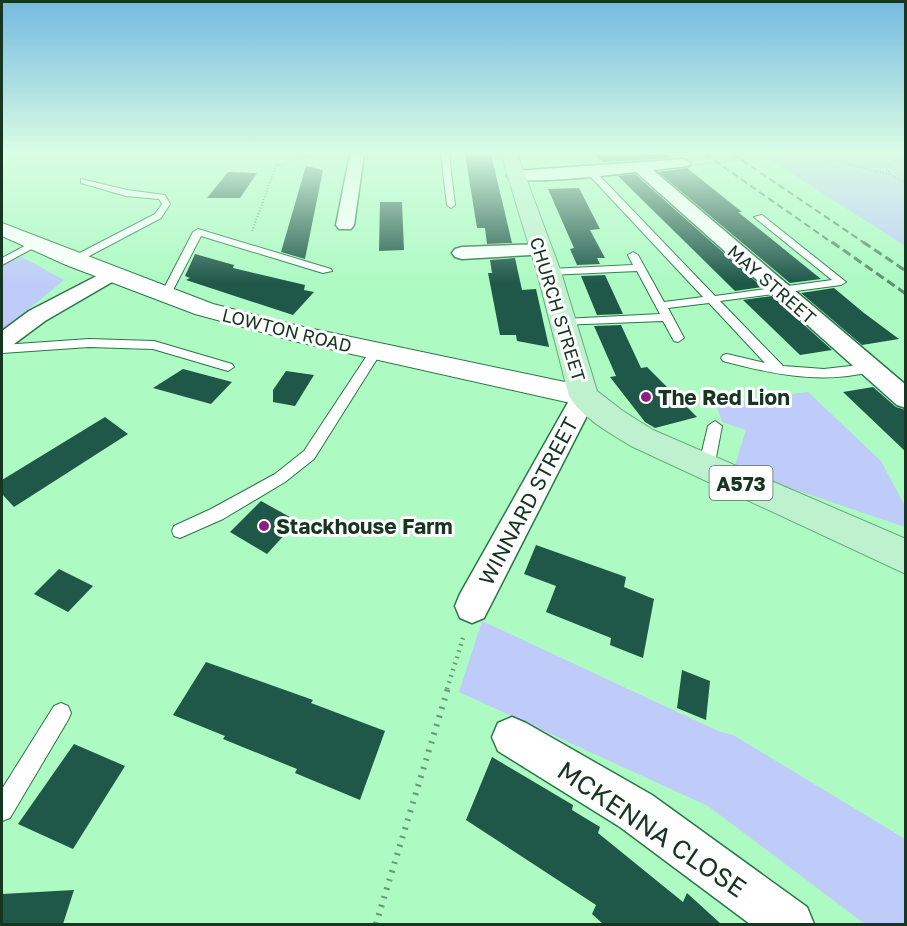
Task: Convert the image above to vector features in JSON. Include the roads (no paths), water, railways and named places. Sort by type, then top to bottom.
[{"type":"main road","name":"CHURCH STREET","points":[[523,197],[549,272],[584,396]]},
{"type":"main road","name":"LOWTON ROAD","points":[[2,229],[74,260],[204,309],[298,334],[584,396]]},
{"type":"main road","name":"A573","points":[[584,396],[625,428],[706,468],[906,557]]},
{"type":"street","points":[[345,225],[350,197]]},
{"type":"street","name":"MAY STREET","points":[[673,197],[906,399]]},
{"type":"street","points":[[462,252],[542,250]]},
{"type":"street","points":[[2,342],[37,316],[112,274]]},
{"type":"street","name":"WINNARD STREET","points":[[472,606],[584,396]]},
{"type":"street","name":"MCKENNA CLOSE","points":[[512,737],[636,811],[790,924]]},
{"type":"lane","points":[[74,260],[158,216],[165,204],[162,197]]},
{"type":"lane","points":[[450,197],[451,205]]},
{"type":"lane","points":[[615,197],[779,370]]},
{"type":"lane","points":[[564,323],[664,311],[713,300],[841,282],[759,217]]},
{"type":"lane","points":[[166,294],[198,232],[327,271]]},
{"type":"lane","points":[[2,262],[36,243]]},
{"type":"lane","points":[[633,255],[678,338]]},
{"type":"lane","points":[[549,272],[640,268]]},
{"type":"lane","points":[[89,343],[104,331]]},
{"type":"lane","points":[[2,349],[89,343],[154,345],[228,367]]},
{"type":"lane","points":[[180,531],[217,514],[280,478],[309,454],[376,351]]},
{"type":"lane","points":[[727,358],[813,375],[868,368]]},
{"type":"lane","points":[[706,468],[716,426]]},
{"type":"lane","points":[[2,810],[61,713]]},
{"type":"railway","points":[[767,197],[834,244]]},
{"type":"railway","points":[[797,197],[866,244]]},
{"type":"railway","points":[[832,242],[906,294]]},
{"type":"railway","points":[[863,242],[906,271]]},
{"type":"place","name":"The Red Lion","points":[[646,397]]},
{"type":"place","name":"Stackhouse Farm","points":[[264,526]]}]
